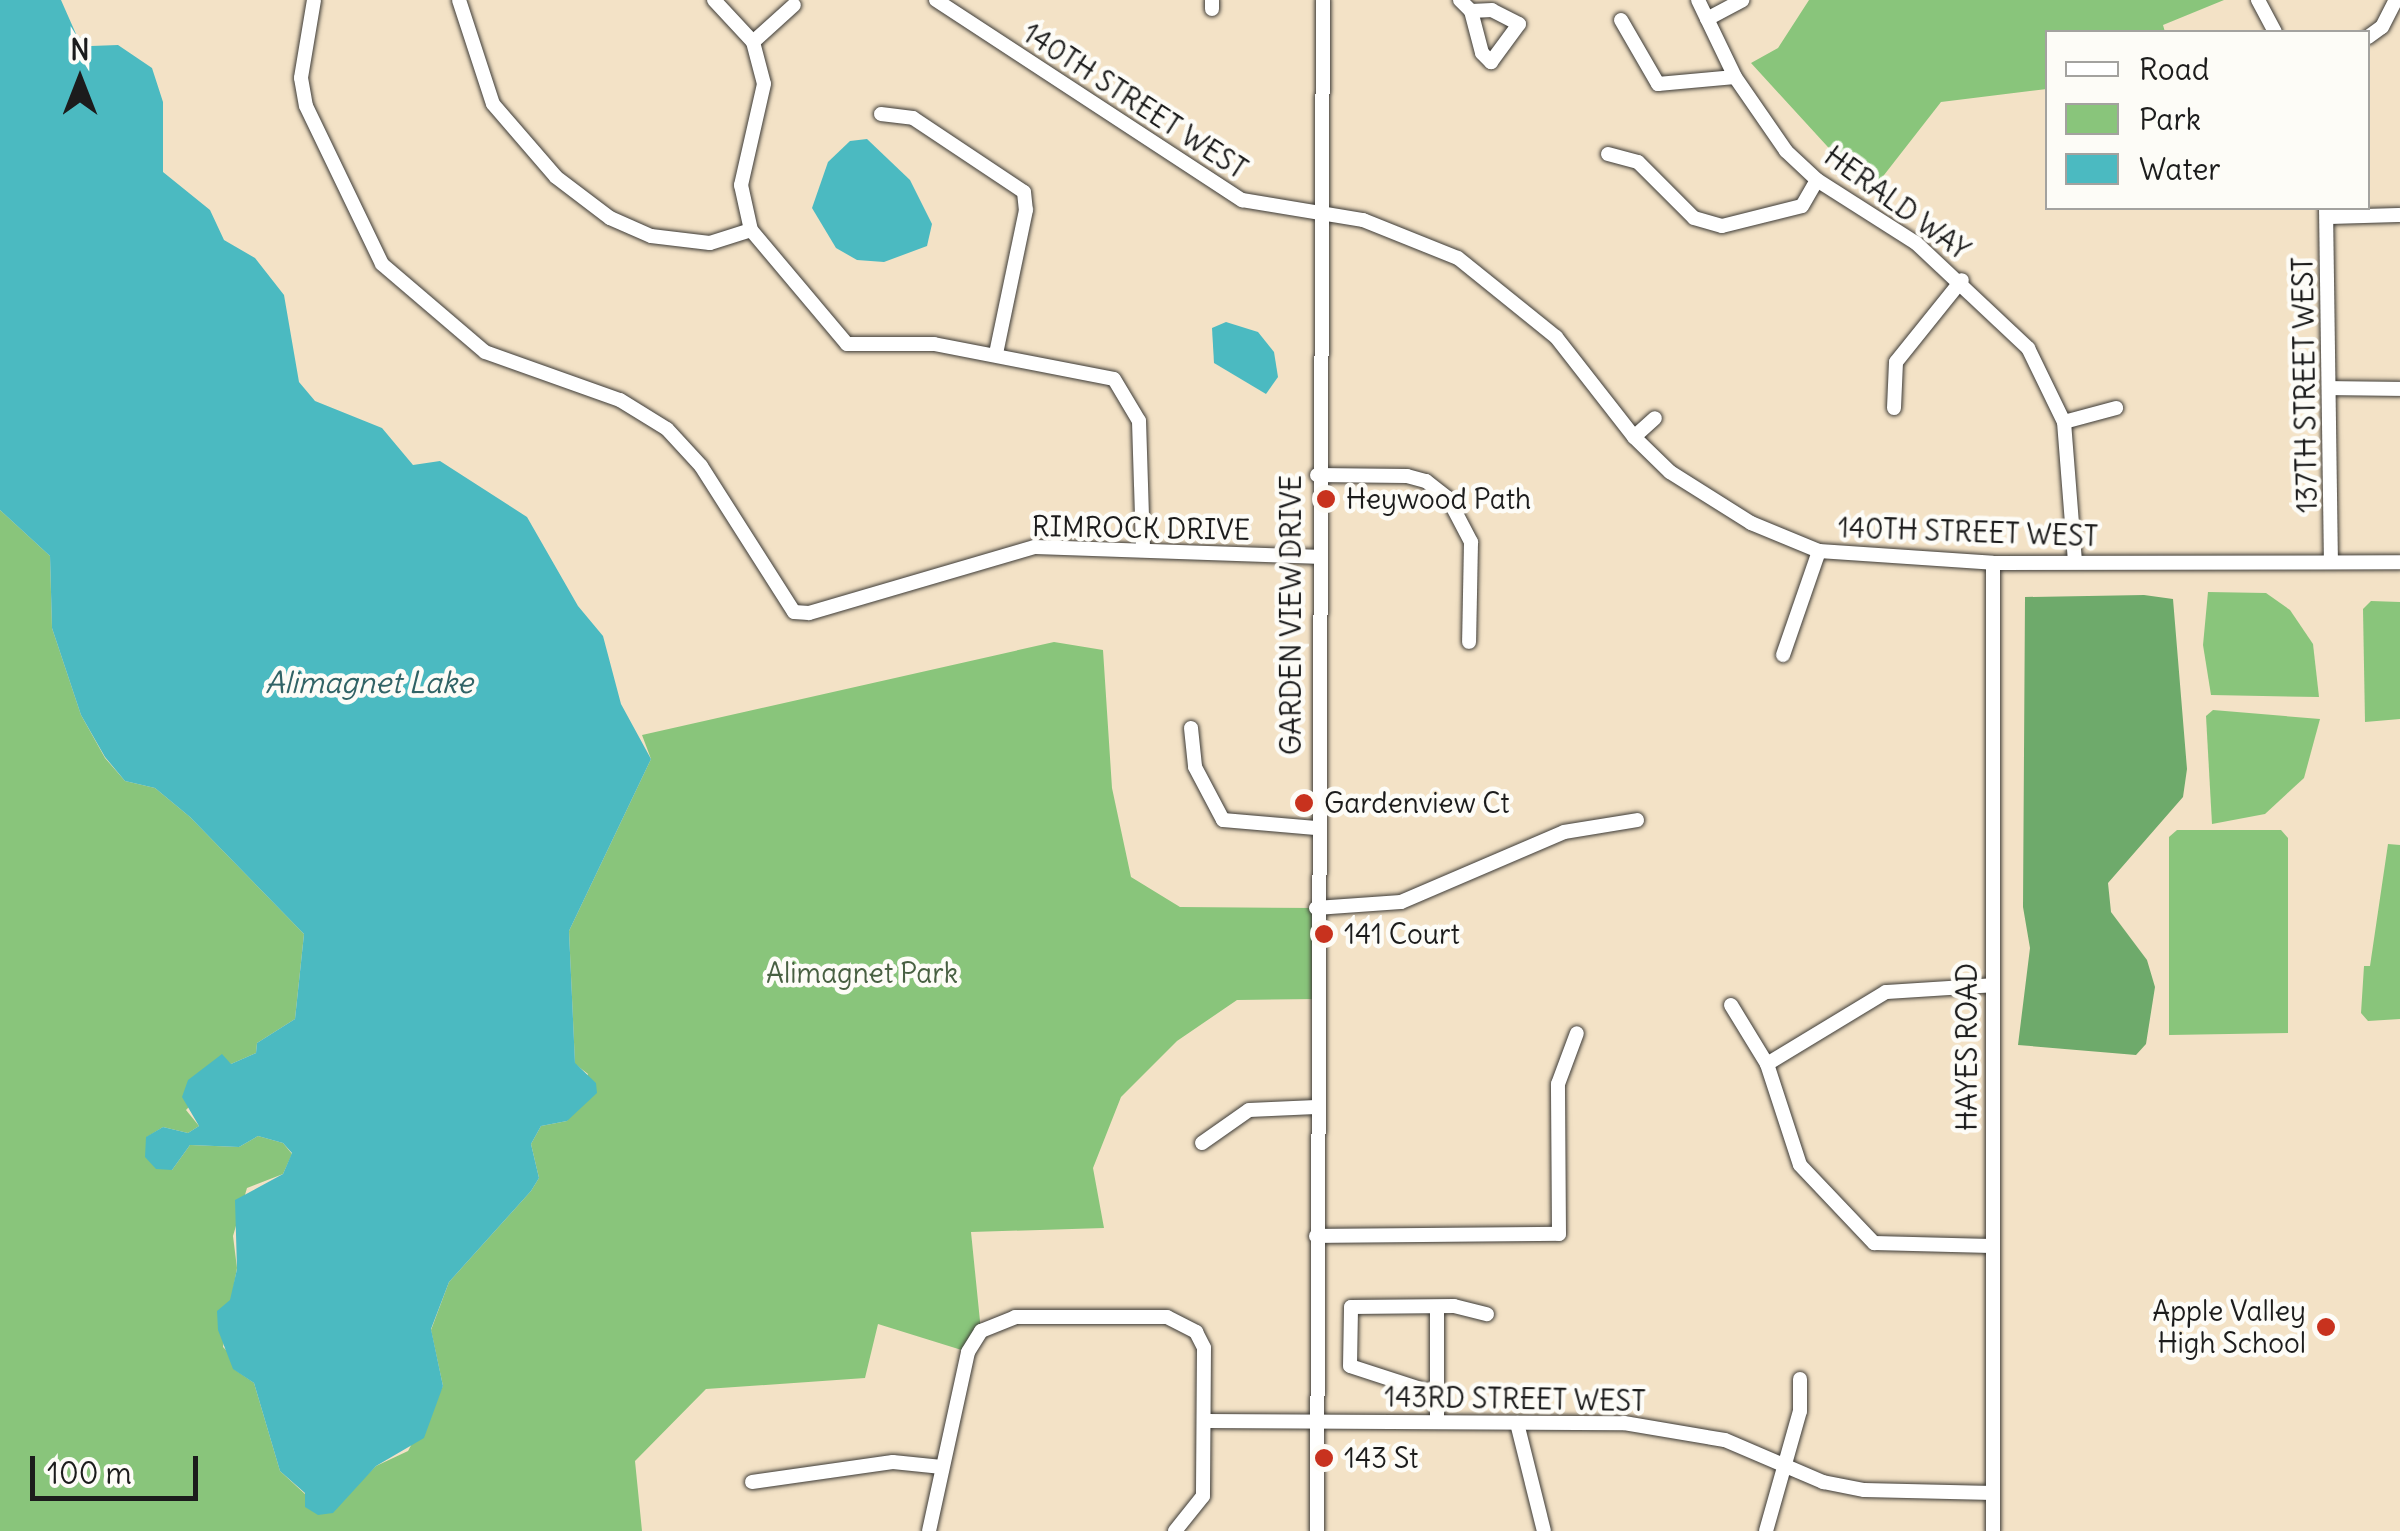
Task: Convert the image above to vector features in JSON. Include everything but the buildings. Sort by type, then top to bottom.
[{"type":"street","name":"RIMROCK DRIVE","points":[[314,0],[301,78],[306,106],[382,264],[486,352],[620,400],[668,428],[701,466],[794,612],[809,614],[1035,547],[1316,557]]},
{"type":"street","points":[[458,0],[494,104],[556,178],[610,218],[651,236],[710,243],[752,230]]},
{"type":"street","points":[[714,0],[754,42],[762,109],[741,184],[752,230],[846,344],[934,344],[996,354],[1096,372],[1126,390],[1139,420],[1144,550]]},
{"type":"street","name":"140TH STREET WEST","points":[[936,0],[1242,200],[1363,220],[1412,237],[1495,282],[1556,338],[1634,438],[1709,500],[1819,552],[1993,562],[2400,562]]},
{"type":"street","name":"GARDEN VIEW DRIVE","points":[[1317,1531],[1316,475],[1322,0]]},
{"type":"street","name":"HERALD WAY","points":[[1698,0],[1760,119],[1817,180],[1916,243],[1962,280],[2028,348],[2064,422],[2075,562]]},
{"type":"street","points":[[1707,20],[1742,0]]},
{"type":"street","points":[[2258,0],[2273,30]]},
{"type":"street","points":[[2370,36],[2382,27],[2396,0]]},
{"type":"street","points":[[754,42],[794,5]]},
{"type":"street","points":[[1621,20],[1658,84],[1735,77]]},
{"type":"street","points":[[881,114],[913,118],[1024,192],[1026,210],[996,354]]},
{"type":"street","points":[[1608,154],[1638,162],[1694,218],[1722,226],[1802,206],[1817,180]]},
{"type":"street","points":[[2327,212],[2400,215]]},
{"type":"street","name":"137TH STREET WEST","points":[[2327,212],[2332,562]]},
{"type":"street","points":[[1894,408],[1896,362],[1962,280]]},
{"type":"street","points":[[2330,388],[2400,389]]},
{"type":"street","points":[[2064,422],[2116,408]]},
{"type":"street","points":[[1634,438],[1655,418]]},
{"type":"street","points":[[1316,475],[1407,476],[1426,481],[1448,498],[1472,542],[1468,642]]},
{"type":"street","points":[[1783,655],[1819,552]]},
{"type":"street","name":"HAYES ROAD","points":[[1993,562],[1993,1531]]},
{"type":"street","points":[[1191,728],[1195,767],[1223,820],[1316,828]]},
{"type":"street","points":[[1316,908],[1401,902],[1564,832],[1637,820]]},
{"type":"street","points":[[1767,1064],[1886,992],[1993,986]]},
{"type":"street","points":[[1730,1005],[1767,1064],[1800,1164],[1874,1243],[1992,1246]]},
{"type":"street","points":[[1316,1236],[1559,1234],[1558,1084],[1577,1032]]},
{"type":"street","points":[[1202,1143],[1249,1110],[1316,1107]]},
{"type":"street","points":[[1436,1394],[1350,1366],[1345,1350],[1351,1307],[1362,1302],[1487,1314]]},
{"type":"street","points":[[1437,1309],[1437,1422]]},
{"type":"street","points":[[929,1531],[968,1352],[981,1331],[1014,1316],[1184,1321],[1204,1348],[1202,1496],[1175,1531]]},
{"type":"street","points":[[1766,1531],[1780,1464],[1800,1411],[1800,1379]]},
{"type":"street","name":"143RD STREET WEST","points":[[1204,1421],[1672,1427],[1725,1440],[1780,1464],[1864,1490],[1993,1492]]},
{"type":"street","points":[[1517,1423],[1544,1531]]},
{"type":"street","points":[[752,1482],[893,1462],[942,1467]]},
{"type":"green space","points":[[1809,0],[2224,0],[2163,25],[2164,30],[2045,30],[2045,89],[1941,102],[1870,193],[1751,63],[1778,48]]},
{"type":"green space","name":"Alimagnet Park","points":[[0,510],[50,556],[52,628],[81,715],[105,758],[125,781],[155,788],[190,817],[304,934],[295,1019],[257,1043],[256,1053],[231,1064],[186,1110],[199,1126],[188,1133],[163,1127],[147,1137],[172,1170],[190,1145],[239,1147],[258,1136],[283,1143],[292,1154],[283,1174],[247,1188],[233,1236],[237,1268],[223,1347],[235,1359],[234,1369],[254,1383],[280,1471],[305,1494],[353,1489],[376,1466],[408,1451],[443,1386],[431,1330],[449,1282],[531,1191],[539,1178],[531,1144],[541,1126],[567,1121],[588,1074],[575,1064],[569,931],[651,759],[642,735],[1054,642],[1103,650],[1112,788],[1131,877],[1180,907],[1316,908],[1316,999],[1237,1000],[1177,1041],[1121,1097],[1093,1168],[1104,1228],[971,1232],[981,1331],[968,1352],[878,1324],[865,1378],[706,1389],[635,1461],[642,1531],[0,1531]]},
{"type":"green space","points":[[2208,592],[2266,593],[2290,610],[2313,644],[2319,697],[2211,695],[2203,645]]},
{"type":"green space","points":[[2144,595],[2173,599],[2187,769],[2183,797],[2108,883],[2111,912],[2147,960],[2155,987],[2146,1044],[2136,1055],[2018,1045],[2030,948],[2023,907],[2025,597]]},
{"type":"green space","points":[[2371,601],[2400,602],[2400,719],[2365,722],[2363,609]]},
{"type":"green space","points":[[2213,710],[2320,719],[2304,778],[2265,814],[2212,824],[2206,716]]},
{"type":"green space","points":[[2177,830],[2281,830],[2288,838],[2288,1033],[2169,1035],[2169,837]]},
{"type":"green space","points":[[2388,844],[2400,845],[2400,1019],[2368,1021],[2361,1013],[2364,966],[2370,966]]},
{"type":"water","name":"Alimagnet Lake","points":[[0,0],[61,0],[76,34],[91,46],[118,45],[152,68],[163,102],[163,172],[210,210],[224,240],[255,258],[284,295],[299,382],[315,401],[382,428],[413,465],[440,461],[527,517],[578,606],[603,636],[621,704],[651,759],[569,931],[575,1063],[596,1083],[597,1093],[567,1121],[541,1126],[531,1144],[539,1178],[449,1282],[431,1329],[443,1386],[424,1438],[376,1466],[333,1513],[318,1515],[305,1507],[305,1493],[280,1471],[254,1383],[233,1369],[218,1330],[217,1311],[230,1300],[237,1269],[235,1200],[283,1174],[292,1153],[283,1143],[258,1136],[239,1147],[190,1145],[172,1170],[156,1169],[145,1157],[146,1137],[163,1127],[188,1133],[199,1126],[182,1097],[188,1080],[222,1054],[231,1064],[256,1053],[257,1043],[295,1019],[304,934],[190,817],[155,788],[125,781],[105,757],[81,715],[52,628],[50,556],[0,510]]},
{"type":"water","points":[[867,139],[910,180],[932,224],[927,246],[884,262],[857,260],[836,248],[812,208],[828,162],[850,141]]},
{"type":"water","points":[[1226,322],[1258,332],[1274,352],[1278,377],[1266,394],[1214,363],[1212,328]]},
{"type":"place","name":"Heywood Path","points":[[1326,499]]},
{"type":"place","name":"Gardenview Ct","points":[[1304,803]]},
{"type":"place","name":"141 Court","points":[[1324,934]]},
{"type":"place","name":"Apple Valley High School","points":[[2326,1327]]},
{"type":"place","name":"143 St","points":[[1324,1458]]}]
